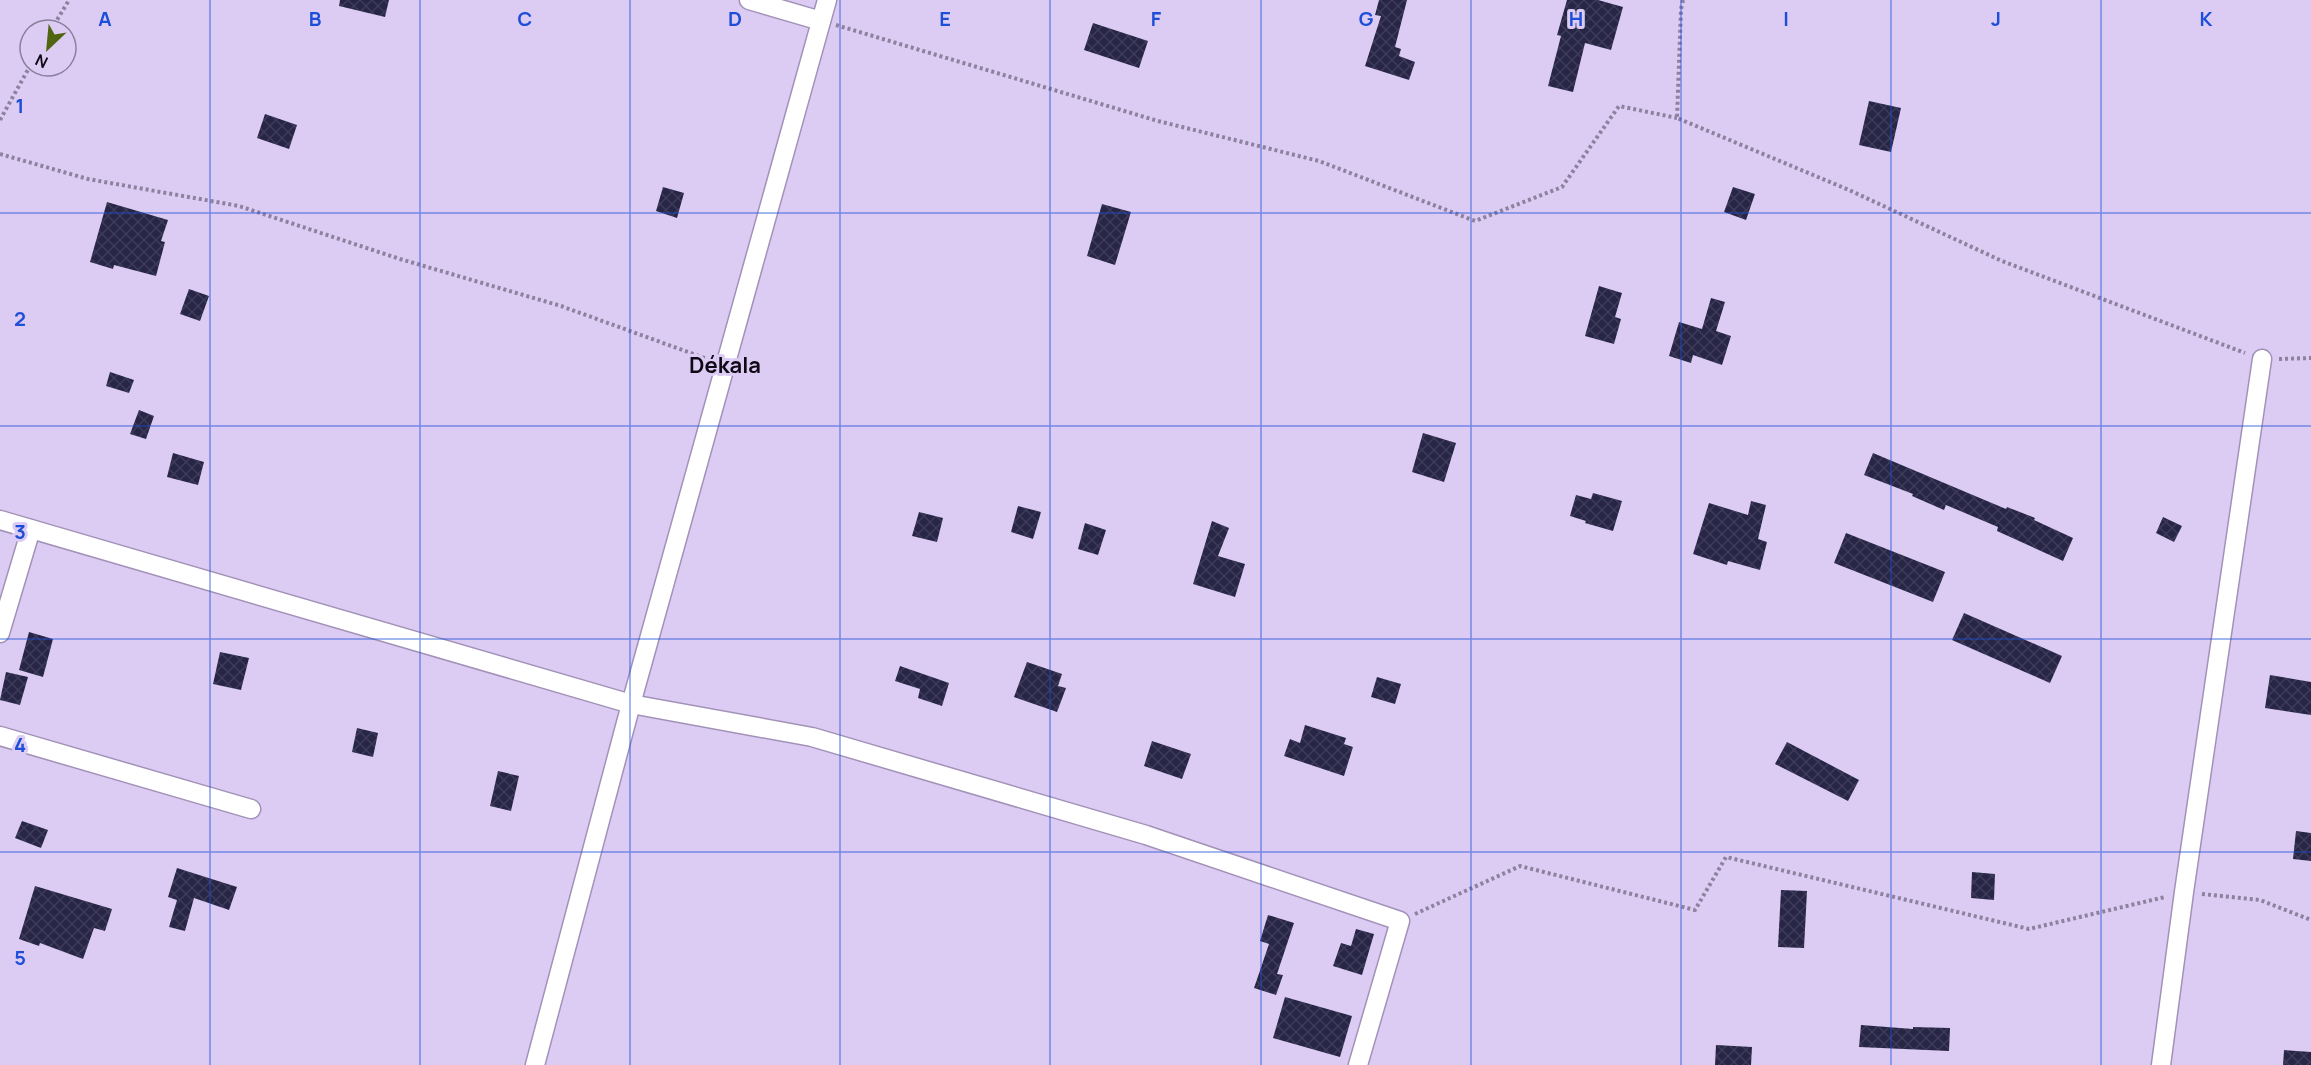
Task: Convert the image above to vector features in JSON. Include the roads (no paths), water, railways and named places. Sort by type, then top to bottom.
[{"type":"street","points":[[749,0],[821,21]]},
{"type":"street","points":[[535,1065],[631,704],[827,0]]},
{"type":"street","points":[[2161,1065],[2262,360]]},
{"type":"street","points":[[0,520],[631,704],[812,737],[1146,835],[1400,921],[1358,1065]]},
{"type":"street","points":[[0,633],[31,529]]},
{"type":"street","points":[[0,736],[251,809]]},
{"type":"district","name":"Dékala","points":[[725,365]]}]
